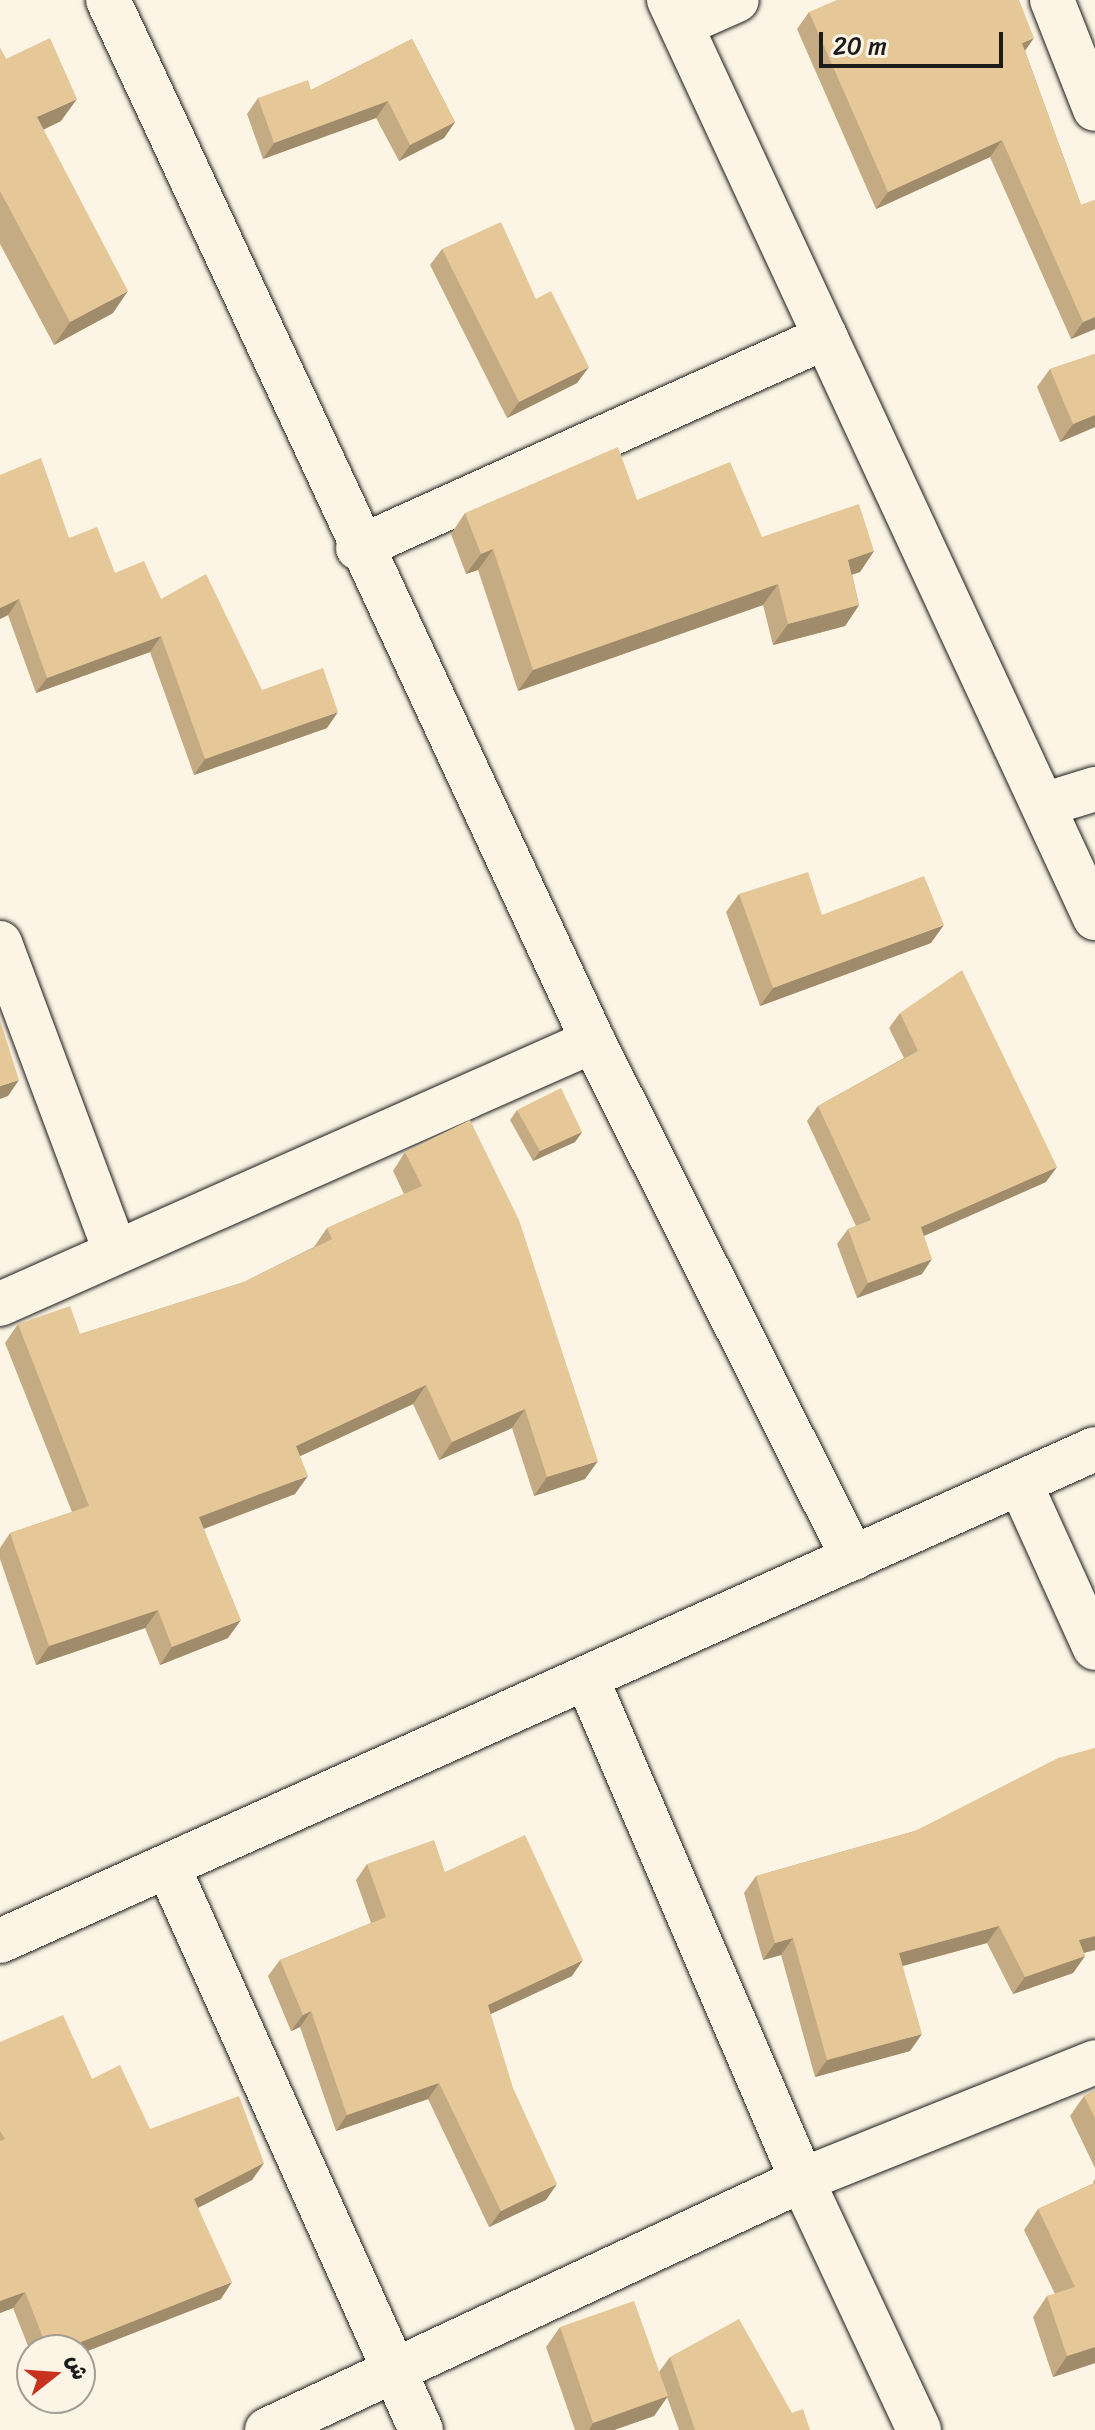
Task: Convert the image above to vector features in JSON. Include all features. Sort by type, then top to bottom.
[{"type":"street","points":[[108,0],[358,548],[593,1041],[853,1558]]},
{"type":"street","points":[[737,0],[675,13],[1095,918]]},
{"type":"street","points":[[1052,0],[1095,109]]},
{"type":"street","points":[[358,548],[826,337]]},
{"type":"street","points":[[1043,805],[1095,789]]},
{"type":"street","points":[[0,943],[115,1250]]},
{"type":"street","points":[[0,1304],[115,1250],[593,1041]]},
{"type":"street","points":[[5,1926],[169,1869],[1095,1449]]},
{"type":"street","points":[[1020,1483],[1095,1648]]},
{"type":"street","points":[[587,1679],[802,2180],[919,2430]]},
{"type":"street","points":[[169,1869],[421,2430]]},
{"type":"street","points":[[267,2430],[802,2180],[1095,2062]]},
{"type":"building","points":[[837,0],[1019,0],[1034,38],[1022,43],[1081,205],[1095,200],[1095,317],[1083,322],[1002,140],[888,192],[809,12]]},
{"type":"building","points":[[50,38],[77,99],[37,117],[128,291],[70,322],[0,191],[0,48],[6,59]]},
{"type":"building","points":[[412,39],[455,122],[410,145],[388,101],[274,143],[258,98],[308,80],[311,90]]},
{"type":"building","points":[[501,222],[536,299],[551,291],[589,367],[519,402],[442,249]]},
{"type":"building","points":[[1095,354],[1095,415],[1073,424],[1050,369]]},
{"type":"building","points":[[618,447],[637,500],[730,462],[762,537],[859,504],[874,551],[848,560],[859,605],[788,624],[778,584],[533,670],[493,549],[481,554],[465,513]]},
{"type":"building","points":[[41,458],[69,538],[97,527],[115,573],[144,561],[161,599],[206,574],[262,690],[323,668],[338,712],[205,759],[161,636],[47,678],[19,599],[0,608],[0,475]]},
{"type":"building","points":[[808,872],[822,915],[924,876],[944,925],[773,988],[739,894]]},
{"type":"building","points":[[962,970],[1057,1167],[921,1227],[932,1259],[868,1283],[848,1229],[871,1220],[818,1106],[918,1051],[900,1013]]},
{"type":"building","points":[[0,1020],[19,1080],[0,1086]]},
{"type":"building","points":[[561,1088],[582,1132],[540,1151],[517,1110]]},
{"type":"building","points":[[470,1120],[519,1220],[598,1461],[547,1477],[525,1409],[452,1442],[426,1385],[296,1446],[308,1476],[199,1517],[241,1620],[172,1647],[158,1610],[49,1646],[10,1533],[89,1506],[18,1324],[70,1306],[80,1334],[244,1282],[332,1239],[327,1228],[422,1186],[405,1152]]},
{"type":"building","points":[[1095,1748],[1095,1936],[1079,1940],[1085,1956],[1025,1977],[999,1926],[899,1953],[922,2034],[827,2060],[793,1938],[775,1943],[756,1876],[915,1831],[1058,1758]]},
{"type":"building","points":[[525,1835],[583,1960],[488,2005],[513,2088],[557,2184],[501,2211],[439,2083],[347,2115],[311,2011],[303,2015],[280,1960],[386,1917],[367,1864],[434,1840],[445,1872]]},
{"type":"building","points":[[63,2015],[92,2079],[120,2065],[150,2129],[239,2096],[264,2163],[194,2199],[232,2282],[96,2336],[42,2334],[25,2292],[0,2301],[0,2141],[5,2139],[0,2131],[0,2042]]},
{"type":"building","points":[[1095,2090],[1095,2118],[1084,2096]]},
{"type":"building","points":[[1095,2183],[1095,2347],[1067,2356],[1047,2296],[1075,2287],[1038,2209]]},
{"type":"building","points":[[634,2301],[668,2396],[593,2423],[560,2327]]},
{"type":"building","points":[[739,2319],[792,2413],[803,2409],[810,2430],[695,2430],[670,2357]]}]
